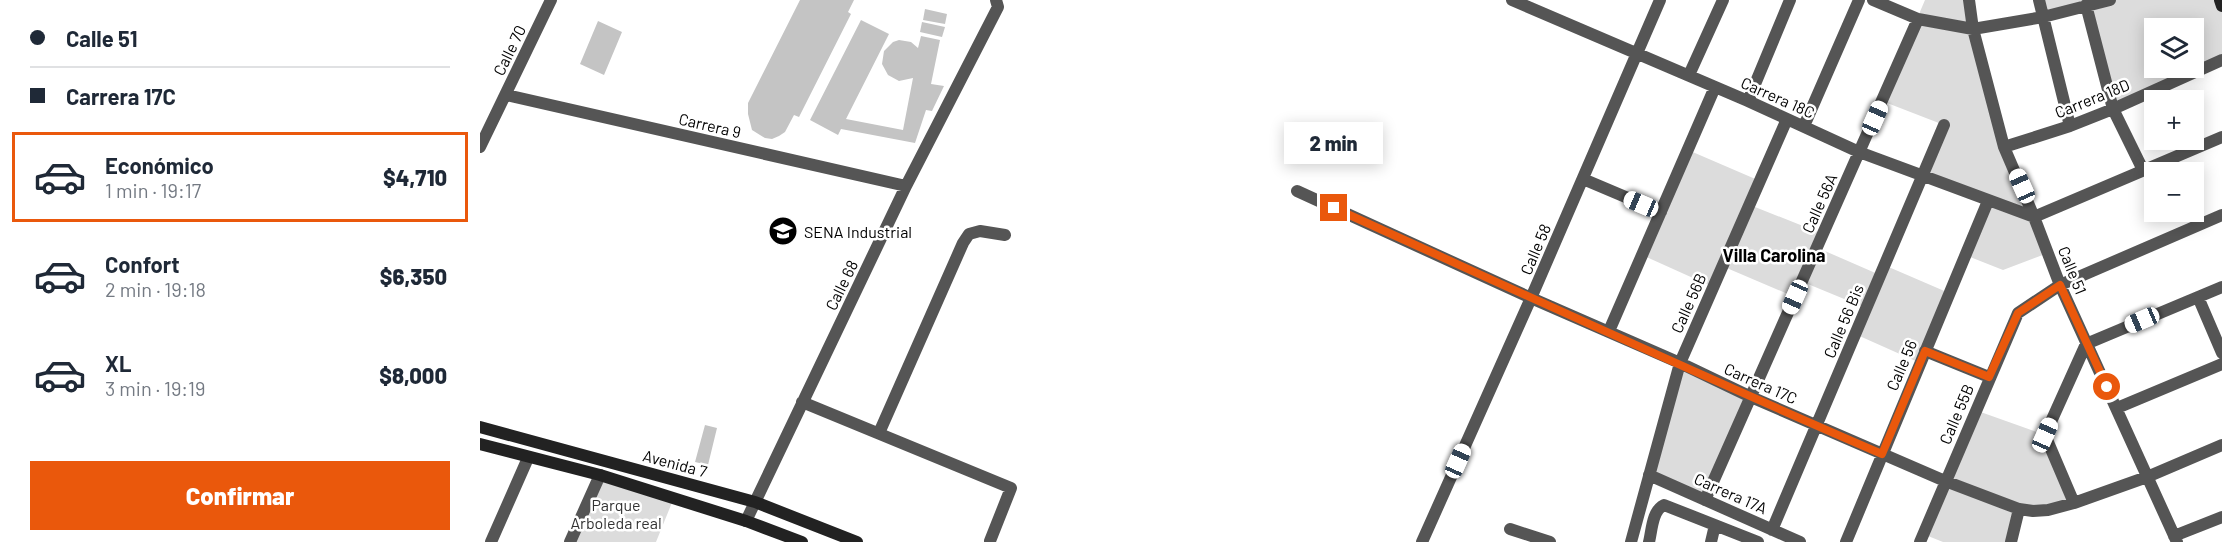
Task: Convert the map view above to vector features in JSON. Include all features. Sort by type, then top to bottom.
[{"type":"main road","points":[[2220,0],[2222,6]]},
{"type":"main road","name":"Avenida 7","points":[[480,427],[755,502],[857,542]]},
{"type":"main road","name":"Avenida 7","points":[[480,444],[600,475],[746,521],[802,542]]},
{"type":"street","name":"Calle 70","points":[[480,147],[551,0]]},
{"type":"street","name":"Calle 68","points":[[746,521],[906,186],[998,7],[996,0]]},
{"type":"street","name":"Carrera 18C","points":[[1512,0],[1689,75],[1859,152],[2034,217]]},
{"type":"street","name":"Calle 58","points":[[1422,542],[1660,0]]},
{"type":"street","points":[[1689,75],[1723,0]]},
{"type":"street","points":[[1748,101],[1790,0]]},
{"type":"street","points":[[1804,126],[1859,0]]},
{"type":"street","points":[[1873,0],[1918,19],[1972,29],[2043,17],[2110,0]]},
{"type":"street","name":"Calle 51","points":[[1969,0],[1972,29],[2004,147],[2060,285],[2175,539]]},
{"type":"street","points":[[2039,0],[2070,126]]},
{"type":"street","points":[[2086,5],[2113,109],[2143,170]]},
{"type":"street","name":"Calle 56A","points":[[1705,500],[1918,19]]},
{"type":"street","name":"Carrera 18D","points":[[2004,147],[2070,126],[2113,109],[2222,60]]},
{"type":"street","points":[[1609,332],[1715,87]]},
{"type":"street","name":"Carrera 9","points":[[506,95],[906,186]]},
{"type":"street","name":"Calle 56B","points":[[1631,542],[1680,363],[1787,118]]},
{"type":"street","name":"Calle 56 Bis","points":[[1772,530],[1944,125]]},
{"type":"street","points":[[2034,217],[2222,137]]},
{"type":"street","points":[[1583,178],[1661,212]]},
{"type":"street","name":"Carrera 17C","points":[[1297,191],[1816,426],[1945,481],[2019,509],[2048,510],[2074,503],[2147,477],[2222,445]]},
{"type":"street","name":"Calle 56","points":[[1846,542],[1988,201]]},
{"type":"street","name":"Calle 55B","points":[[1920,542],[2018,313],[2060,285],[2222,215]]},
{"type":"street","points":[[879,433],[963,243],[969,234],[980,231],[1005,235]]},
{"type":"street","points":[[2074,503],[2045,435],[2086,344],[2222,287]]},
{"type":"street","points":[[2198,297],[2222,352]]},
{"type":"street","points":[[1925,351],[1989,377]]},
{"type":"street","points":[[2117,408],[2222,364]]},
{"type":"street","points":[[802,402],[1011,488],[990,541]]},
{"type":"street","points":[[491,542],[528,458]]},
{"type":"street","points":[[570,542],[600,475]]},
{"type":"street","name":"Carrera 17A","points":[[1649,475],[1800,542]]},
{"type":"street","points":[[1649,542],[1656,514],[1664,505],[1758,542]]},
{"type":"street","points":[[2011,542],[2019,509]]},
{"type":"street","points":[[2175,539],[2222,517]]},
{"type":"street","points":[[1711,542],[1715,525]]},
{"type":"street","points":[[1510,529],[1550,542]]},
{"type":"green space","points":[[1925,0],[1969,0],[2004,147],[2048,253],[2003,270],[1965,255],[1987,201],[1922,176],[1944,125],[1882,101]]},
{"type":"green space","points":[[2039,0],[2220,0],[2222,60],[2204,68],[2204,18],[2144,18],[2144,78],[2182,78],[2155,90],[2144,90],[2144,95],[2113,109],[2086,6],[2043,17]]},
{"type":"green space","points":[[1688,150],[1760,181],[1750,205],[1823,234],[1818,248],[1880,275],[1884,265],[1949,293],[1920,363],[1855,334],[1866,308],[1803,282],[1795,297],[1722,266],[1713,287],[1642,255]]},
{"type":"green space","points":[[1680,363],[1751,397],[1705,500],[1649,475]]},
{"type":"green space","points":[[1975,410],[2045,435],[2074,503],[2019,509],[2011,542],[1943,542],[1923,534]]},
{"type":"green space","name":"Parque Arboleda real","points":[[599,479],[673,500],[656,542],[574,542]]},
{"type":"building","points":[[800,0],[854,0],[848,12],[851,14],[799,117],[794,115],[785,132],[779,136],[772,139],[765,138],[752,130],[748,103]]},
{"type":"building","points":[[925,9],[947,14],[945,24],[923,20]]},
{"type":"building","points":[[861,20],[889,34],[846,119],[903,130],[913,78],[899,81],[888,75],[882,64],[884,51],[893,42],[899,40],[911,42],[918,48],[921,36],[940,40],[931,84],[944,86],[932,111],[926,110],[915,143],[841,129],[838,135],[810,120]]},
{"type":"building","points":[[598,21],[622,32],[604,75],[580,64]]},
{"type":"building","points":[[922,22],[945,27],[942,37],[920,32]]},
{"type":"building","points":[[705,425],[717,428],[708,465],[695,462]]},
{"type":"place","name":"SENA Industrial","points":[[783,231]]},
{"type":"district","name":"Villa Carolina","points":[[1774,255]]},
{"type":"route","points":[[1334,208],[1882,454],[1925,351],[1989,377],[2018,313],[2060,285],[2107,387]]}]
